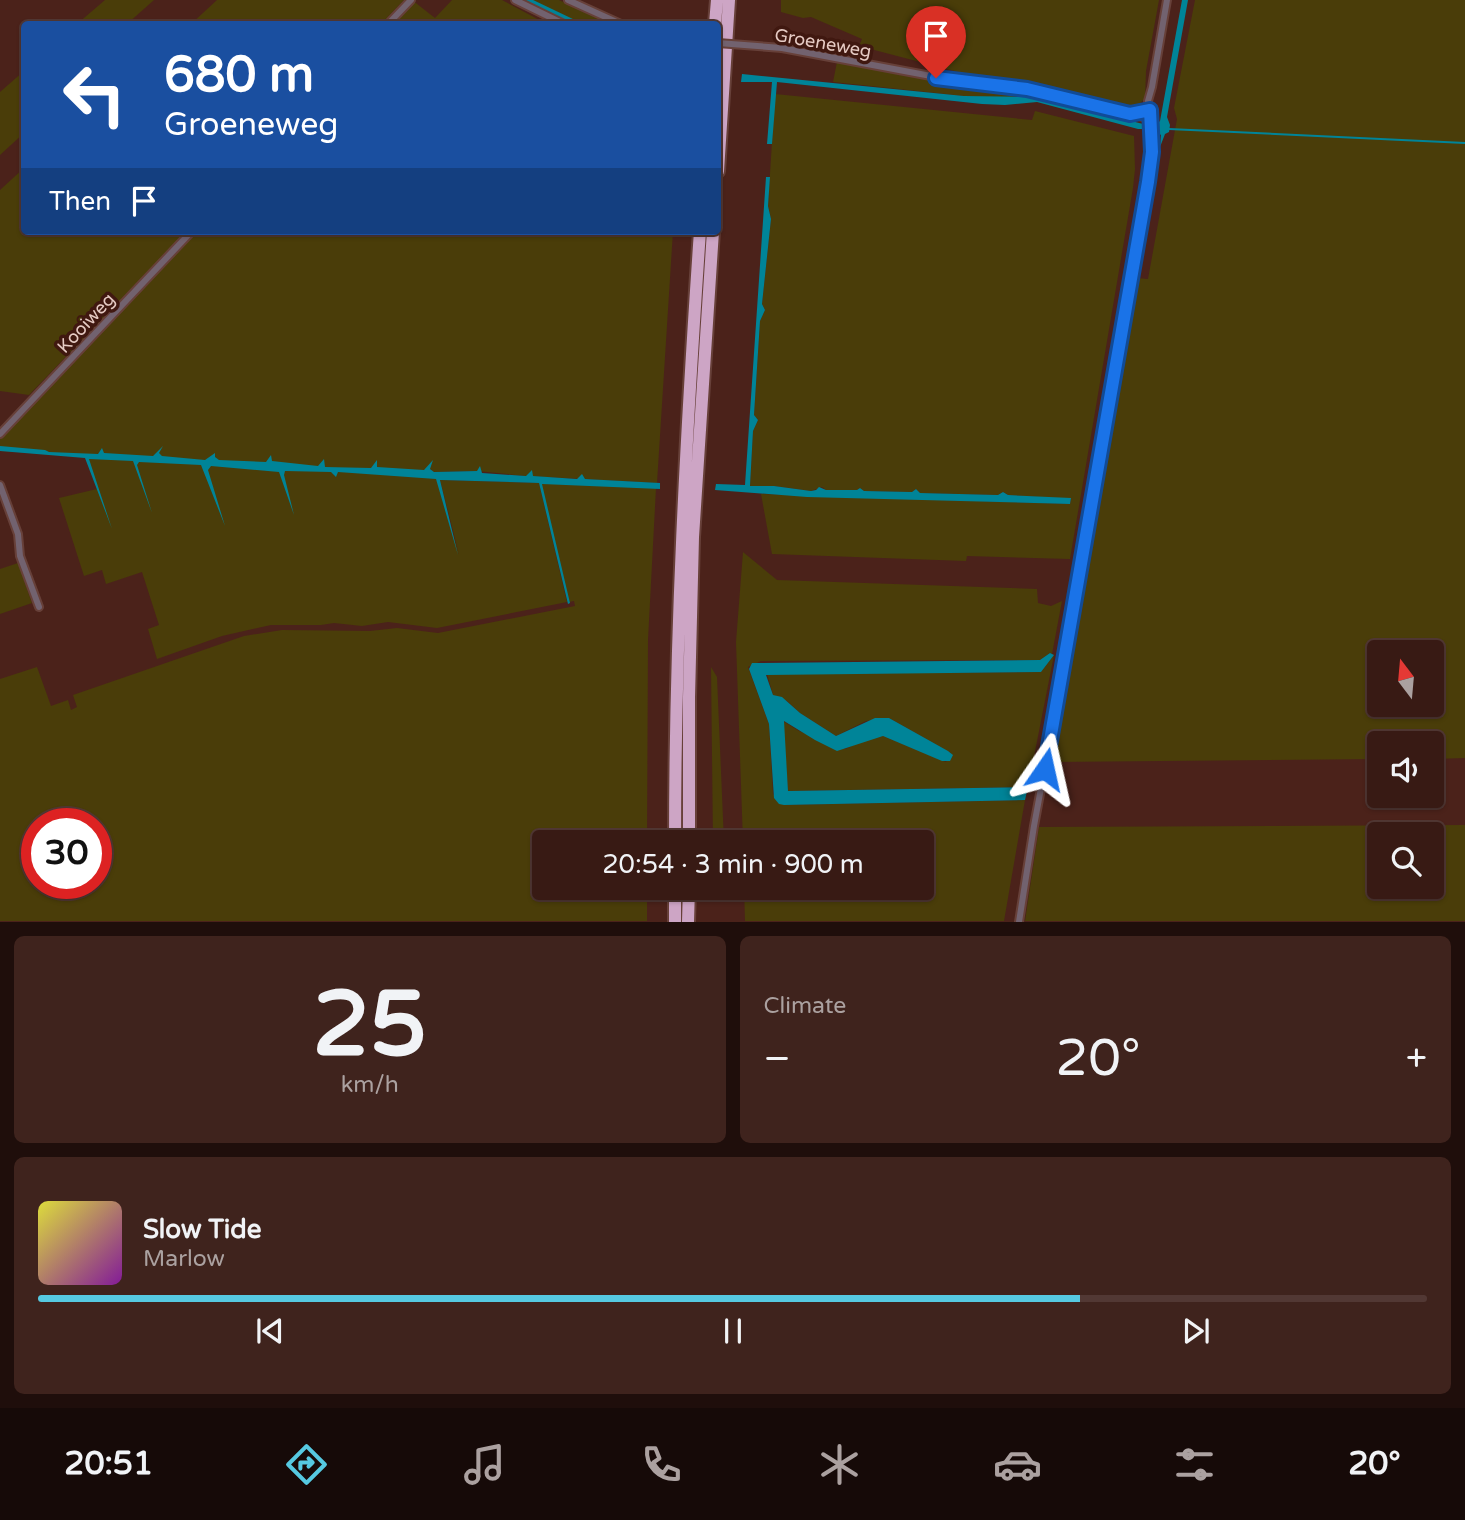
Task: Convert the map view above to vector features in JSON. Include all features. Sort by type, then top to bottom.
[{"type":"highway","points":[[715,21],[717,0]]},
{"type":"highway","points":[[721,124],[729,0]]},
{"type":"highway","points":[[675,830],[678,607],[686,438],[701,235]]},
{"type":"highway","points":[[689,830],[693,537],[713,235]]},
{"type":"highway","points":[[675,900],[675,922]]},
{"type":"highway","points":[[688,922],[689,900]]},
{"type":"street","points":[[391,21],[411,0]]},
{"type":"street","points":[[515,0],[558,21]]},
{"type":"street","points":[[568,0],[614,21]]},
{"type":"street","points":[[1019,922],[1148,182],[1152,132],[1147,101],[1152,87],[1167,0]]},
{"type":"street","name":"Groeneweg","points":[[721,43],[782,48],[979,85],[1027,89],[1151,121]]},
{"type":"street","name":"Groeneweg","points":[[1130,114],[1150,110]]},
{"type":"street","name":"Kooiweg","points":[[0,435],[188,235]]},
{"type":"street","points":[[0,485],[18,534],[20,556],[39,607]]},
{"type":"shaded area","points":[[105,0],[154,0],[130,21],[80,21]]},
{"type":"shaded area","points":[[217,0],[404,0],[384,21],[194,21]]},
{"type":"shaded area","points":[[412,0],[435,18],[452,0],[502,0],[541,21],[392,21]]},
{"type":"shaded area","points":[[519,0],[559,0],[604,21],[561,21]]},
{"type":"shaded area","points":[[781,0],[1159,0],[1146,71],[1145,100],[1137,109],[1132,110],[1040,86],[985,79],[859,46],[862,39],[811,17],[803,18],[781,12]]},
{"type":"shaded area","points":[[1195,0],[1465,0],[1465,758],[1444,759],[1444,731],[1367,731],[1367,759],[1052,762],[1136,278],[1148,279],[1177,119],[1174,108]]},
{"type":"shaded area","points":[[837,62],[1027,96],[964,96],[833,82]]},
{"type":"shaded area","points":[[21,74],[21,136],[0,155],[0,92]]},
{"type":"shaded area","points":[[775,94],[1032,120],[1035,111],[1134,136],[1133,188],[1070,559],[967,556],[966,561],[772,554],[761,494],[1070,504],[1071,499],[1008,495],[1003,492],[998,495],[920,493],[916,489],[912,492],[864,491],[860,488],[826,490],[822,487],[811,491],[750,486],[753,431],[758,420],[754,415],[760,321],[765,310],[762,304],[771,219],[768,206]]},
{"type":"shaded area","points":[[21,171],[21,235],[183,235],[29,395],[0,391],[0,190]]},
{"type":"shaded area","points":[[191,235],[673,235],[657,483],[477,471],[434,472],[430,469],[425,473],[435,474],[459,554],[440,480],[539,483],[567,602],[437,628],[388,622],[362,626],[334,623],[271,625],[222,636],[157,659],[148,629],[159,625],[142,572],[106,584],[102,570],[84,576],[59,498],[97,489],[86,456],[0,451],[0,438]]},
{"type":"shaded area","points":[[541,483],[656,488],[648,640],[647,830],[532,830],[532,900],[647,900],[647,921],[0,921],[0,679],[37,667],[51,706],[68,700],[71,710],[77,707],[73,695],[244,636],[282,630],[370,631],[397,628],[438,633],[575,606],[574,601],[569,602]]},
{"type":"shaded area","points":[[743,552],[777,580],[1037,589],[1038,603],[1051,606],[1062,601],[1052,654],[1040,660],[761,661],[748,667],[769,724],[773,794],[784,805],[1025,800],[1004,921],[745,921],[744,900],[934,900],[934,830],[743,830],[736,642]]},
{"type":"shaded area","points":[[18,563],[32,603],[0,614],[0,569]]},
{"type":"shaded area","points":[[1054,655],[1028,787],[788,791],[783,721],[799,731],[845,749],[867,739],[883,736],[946,762],[951,753],[889,718],[866,721],[836,736],[800,713],[787,701],[773,695],[767,674],[1041,672]]},
{"type":"shaded area","points":[[711,667],[717,677],[723,830],[713,830]]},
{"type":"shaded area","points":[[1367,825],[1367,899],[1444,899],[1444,825],[1465,825],[1465,921],[1025,921],[1039,827]]},
{"type":"water","points":[[1182,0],[1188,0],[1167,117],[1169,132],[1165,134],[1160,147],[1161,135],[1155,131],[1155,126],[1160,121]]},
{"type":"water","points":[[742,74],[964,96],[1038,97],[1143,124],[1148,129],[1138,129],[1037,102],[982,104],[777,82],[772,144],[767,144],[772,82],[741,82]]},
{"type":"water","points":[[766,177],[770,177],[768,206],[771,219],[762,304],[765,310],[760,321],[754,415],[758,420],[753,431],[750,486],[811,491],[819,487],[826,490],[860,488],[864,491],[912,492],[916,489],[920,493],[998,495],[1003,492],[1008,495],[1071,498],[1070,504],[807,497],[715,490],[716,484],[745,485]]},
{"type":"water","points":[[0,446],[98,454],[102,448],[104,453],[153,456],[163,446],[159,453],[162,456],[205,460],[215,453],[219,460],[266,462],[271,455],[272,461],[318,466],[324,459],[325,467],[371,468],[377,460],[377,467],[424,470],[433,460],[430,469],[434,472],[477,471],[480,466],[482,473],[526,476],[532,470],[533,476],[577,479],[582,474],[585,479],[660,483],[660,489],[542,484],[570,603],[568,604],[539,483],[440,480],[458,555],[436,479],[338,472],[336,477],[331,472],[285,471],[294,515],[279,472],[211,466],[208,470],[225,526],[201,465],[139,462],[137,465],[152,513],[133,461],[89,459],[112,529],[85,458],[0,451]]},
{"type":"water","points":[[1050,653],[1054,655],[1041,672],[766,675],[773,695],[782,697],[800,713],[836,736],[875,718],[889,718],[953,755],[950,761],[942,761],[883,736],[837,751],[784,721],[788,791],[1028,787],[1025,800],[784,805],[774,798],[769,724],[749,669],[752,663],[1040,660]]},
{"type":"waterway","points":[[525,0],[569,21]]},
{"type":"waterway","points":[[1169,129],[1465,143]]},
{"type":"route","points":[[936,78],[1027,89],[1130,114],[1150,110],[1152,152],[1148,182],[1045,769]]}]
